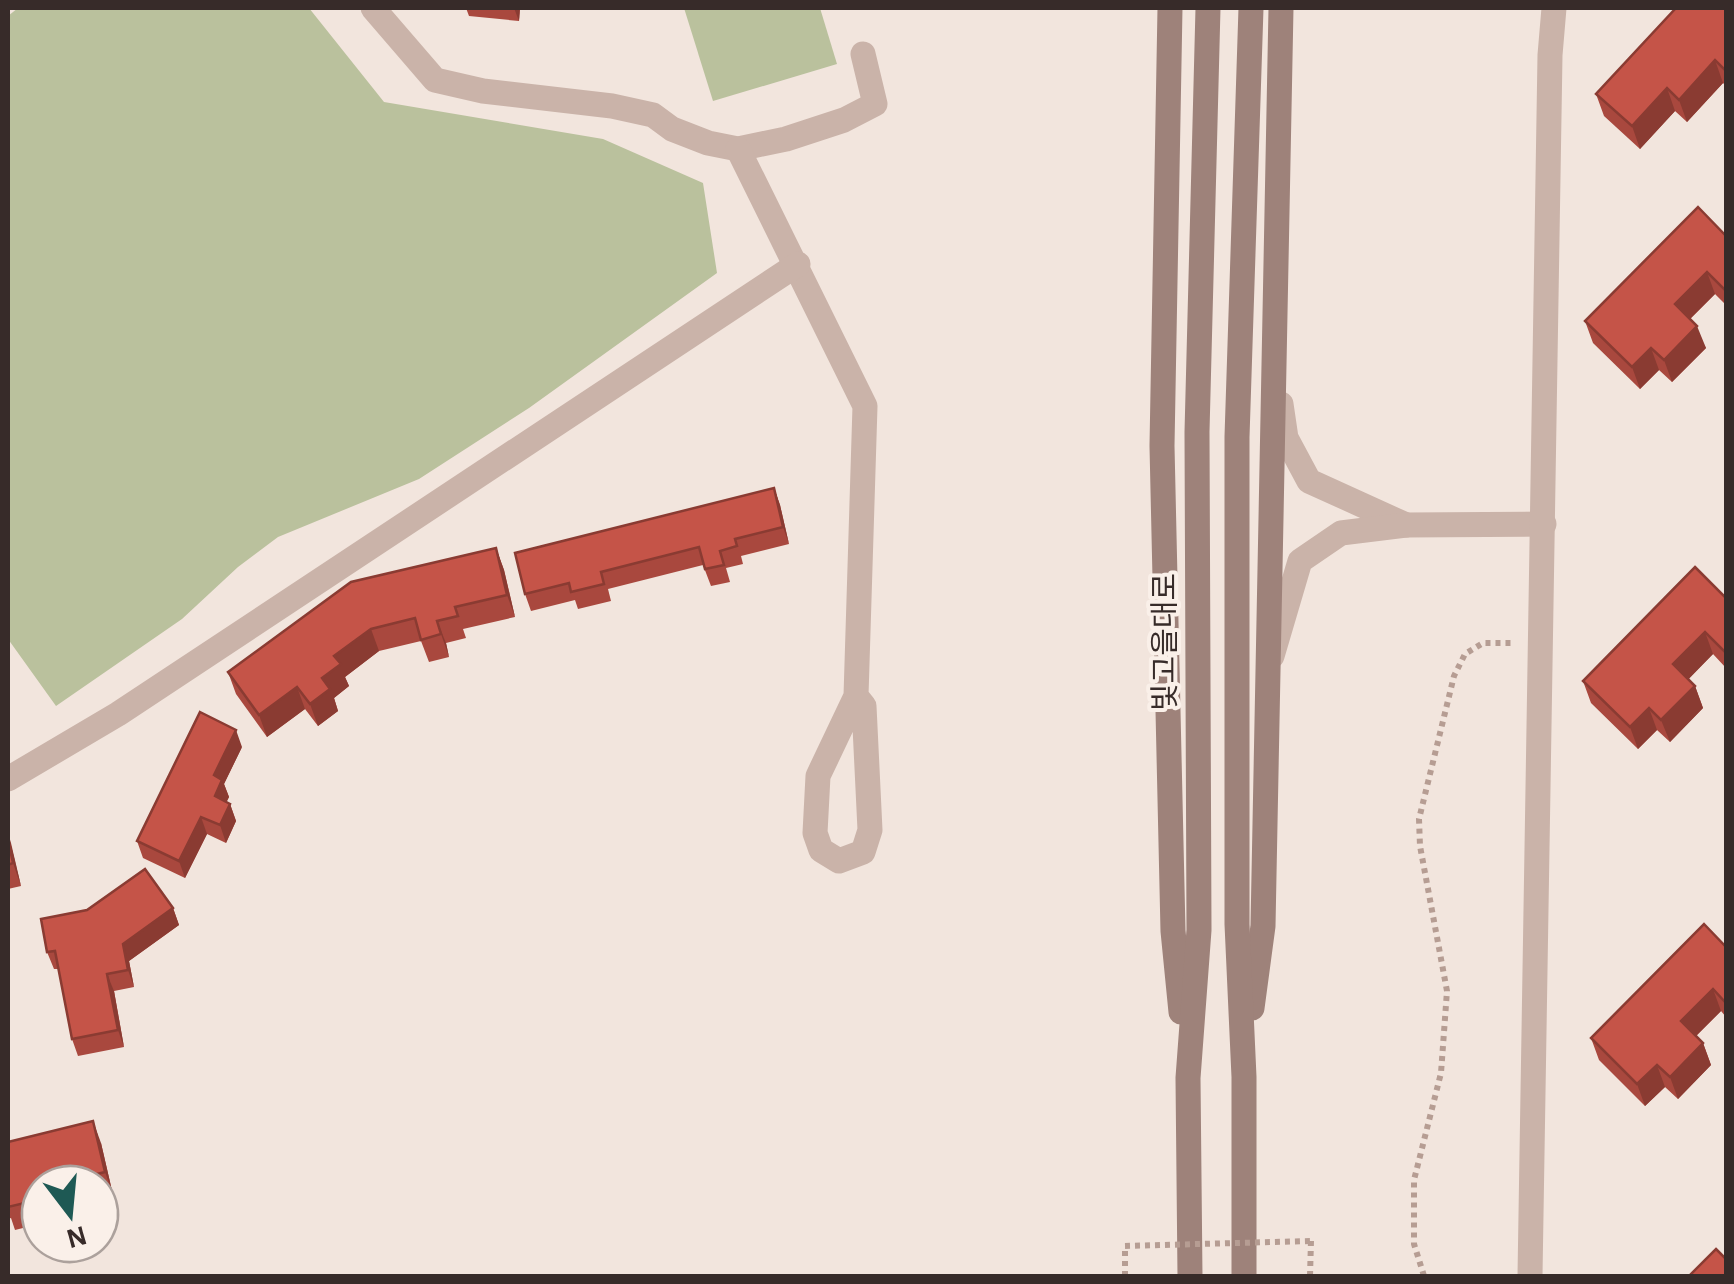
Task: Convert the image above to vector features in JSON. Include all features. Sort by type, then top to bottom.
[{"type":"main road","points":[[1170,8],[1162,446],[1172,931],[1188,1078]]},
{"type":"main road","name":"빛고을대로","points":[[1190,1276],[1188,1078],[1199,930],[1197,432],[1208,8]]},
{"type":"main road","points":[[1244,1276],[1244,1078],[1237,924],[1237,437],[1251,8]]},
{"type":"main road","points":[[1244,1078],[1263,926],[1280,8]]},
{"type":"street","points":[[373,8],[435,80],[483,91],[639,112],[708,143],[738,149],[786,139],[844,120],[874,104],[863,54]]},
{"type":"street","points":[[1530,1276],[1550,55],[1554,8]]},
{"type":"street","points":[[738,149],[865,406],[856,696],[818,776],[815,833],[821,850],[839,861],[864,852],[870,830],[864,706],[856,696]]},
{"type":"street","points":[[8,779],[118,714],[798,264]]},
{"type":"street","points":[[1274,348],[1286,438],[1309,481],[1406,525]]},
{"type":"street","points":[[1268,671],[1300,561],[1342,534],[1406,525],[1544,524]]},
{"type":"path","points":[[1424,1276],[1414,1244],[1414,1180],[1442,1073],[1447,992],[1420,846],[1419,819],[1454,676],[1466,654],[1483,644],[1514,643]]},
{"type":"path","points":[[1125,1276],[1125,1246],[1311,1241],[1310,1276]]},
{"type":"green space","points":[[18,8],[309,8],[384,102],[603,139],[703,183],[717,273],[529,408],[419,479],[278,537],[238,567],[182,619],[56,706],[8,639],[8,16]]},
{"type":"green space","points":[[684,8],[820,8],[837,64],[713,101]]},
{"type":"building","points":[[1676,8],[1726,8],[1726,71],[1715,60],[1679,100],[1667,88],[1632,126],[1596,94]]},
{"type":"building","points":[[1698,207],[1726,236],[1726,291],[1707,272],[1675,304],[1697,326],[1664,360],[1651,348],[1632,367],[1585,321]]},
{"type":"building","points":[[774,488],[783,527],[735,539],[737,546],[720,551],[724,565],[705,569],[699,547],[601,572],[604,584],[571,592],[569,583],[525,594],[515,553]]},
{"type":"building","points":[[496,548],[507,595],[455,607],[458,616],[437,621],[441,634],[421,640],[415,618],[371,629],[334,656],[341,664],[322,678],[330,689],[310,704],[297,687],[259,715],[228,672],[351,582]]},
{"type":"building","points":[[1695,567],[1726,598],[1726,653],[1705,632],[1673,664],[1695,686],[1661,720],[1649,708],[1630,727],[1583,681]]},
{"type":"building","points":[[200,712],[236,730],[214,775],[222,780],[215,796],[230,804],[220,825],[201,817],[179,861],[137,841]]},
{"type":"building","points":[[145,869],[173,908],[123,944],[128,970],[107,974],[118,1030],[72,1039],[55,951],[47,952],[41,919],[87,910]]},
{"type":"building","points":[[1704,924],[1726,947],[1726,1003],[1713,989],[1681,1021],[1703,1043],[1670,1077],[1657,1065],[1637,1084],[1591,1038]]},
{"type":"building","points":[[93,1121],[103,1164],[20,1164],[20,1204],[8,1207],[8,1142]]},
{"type":"building","points":[[1716,1249],[1726,1259],[1726,1276],[1689,1276]]}]
